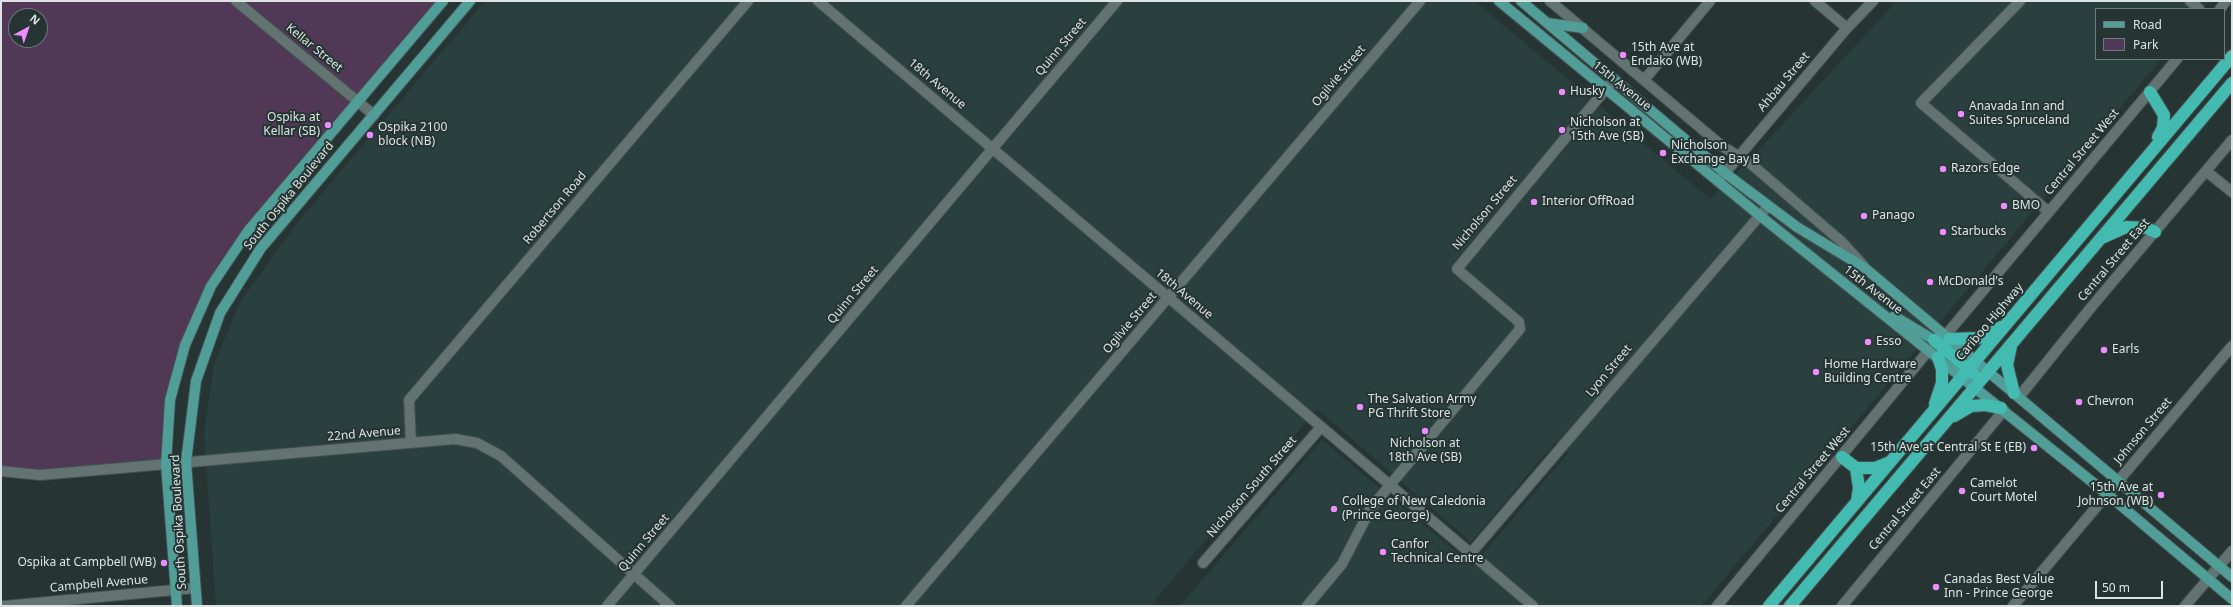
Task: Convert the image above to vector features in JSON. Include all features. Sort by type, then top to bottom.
[{"type":"highway","name":"Cariboo Highway","points":[[1769,606],[2232,56]]},
{"type":"highway","points":[[1790,606],[2097,240],[2232,83]]},
{"type":"highway","points":[[2149,154],[2164,128],[2165,122],[2164,115],[2150,92]]},
{"type":"highway","points":[[2097,240],[2126,227],[2147,228],[2155,232]]},
{"type":"highway","points":[[1939,344],[1979,338],[1992,333],[2010,320]]},
{"type":"highway","points":[[2015,338],[2007,365],[2016,395]]},
{"type":"highway","points":[[1939,344],[1974,374],[1987,371]]},
{"type":"highway","points":[[1929,415],[1939,397],[1942,383],[1939,344]]},
{"type":"highway","points":[[1942,425],[1964,408],[1985,405],[2002,409]]},
{"type":"highway","points":[[1842,457],[1856,468],[1875,468],[1891,461]]},
{"type":"highway","points":[[1856,468],[1860,488],[1857,501]]},
{"type":"main road","name":"South Ospika Boulevard","points":[[177,606],[166,464],[170,400],[186,344],[211,286],[248,231],[443,1]]},
{"type":"main road","name":"South Ospika Boulevard","points":[[197,606],[186,462],[196,381],[220,313],[261,248],[470,1]]},
{"type":"main road","name":"15th Avenue","points":[[1499,1],[1718,182],[1873,306],[1888,312],[1939,344]]},
{"type":"main road","name":"15th Avenue","points":[[1521,1],[1725,173],[1797,227],[1865,268],[1939,344],[1968,369],[1974,386],[2107,494],[2232,599]]},
{"type":"main road","points":[[1547,22],[1583,28]]},
{"type":"main road","points":[[1987,371],[2232,577]]},
{"type":"street","name":"Kellar Street","points":[[236,1],[374,115]]},
{"type":"street","name":"Robertson Road","points":[[411,443],[409,400],[748,1]]},
{"type":"street","name":"18th Avenue","points":[[818,1],[1533,606]]},
{"type":"street","name":"Quinn Street","points":[[607,606],[1117,1]]},
{"type":"street","name":"Ogilvie Street","points":[[906,606],[1420,1]]},
{"type":"street","points":[[1644,80],[1710,1]]},
{"type":"street","points":[[1815,1],[1847,28]]},
{"type":"street","name":"Ahbau Street","points":[[1718,182],[1847,28],[1873,1]]},
{"type":"street","points":[[2020,1],[1921,103],[2049,212]]},
{"type":"street","points":[[2190,1],[2198,8]]},
{"type":"street","name":"15th Avenue","points":[[1553,2],[1722,146],[1751,164],[1842,242],[1865,268]]},
{"type":"street","name":"Central Street West","points":[[1717,606],[2177,60]]},
{"type":"street","name":"Nicholson Street","points":[[1391,486],[1520,329],[1519,322],[1459,271],[1458,266],[1614,79]]},
{"type":"street","name":"Central Street East","points":[[2016,395],[2232,140]]},
{"type":"street","points":[[2206,171],[2232,192]]},
{"type":"street","name":"Lyon Street","points":[[1471,553],[1768,206]]},
{"type":"street","name":"Johnson Street","points":[[2013,606],[2232,346]]},
{"type":"street","name":"Central Street East","points":[[1842,606],[2002,409]]},
{"type":"street","name":"Nicholson South Street","points":[[1203,563],[1321,427]]},
{"type":"street","name":"22nd Avenue","points":[[1,471],[40,475],[455,439],[477,443],[501,456],[633,575],[670,606]]},
{"type":"street","points":[[1307,606],[1342,564],[1371,508],[1391,486]]},
{"type":"street","points":[[2185,606],[2232,551]]},
{"type":"street","name":"Campbell Avenue","points":[[4,606],[195,588]]},
{"type":"shaded area","points":[[485,1],[1475,1],[1710,199],[1753,156],[1897,1],[2210,1],[2204,8],[2095,8],[2095,60],[2160,60],[1701,606],[1180,606],[1322,440],[1473,566],[1568,453],[1555,442],[1471,542],[1317,409],[1150,606],[216,606],[204,432],[214,364],[240,302],[298,222]]},
{"type":"green space","points":[[1,1],[441,1],[256,224],[215,285],[174,380],[165,462],[19,475],[1,470]]},
{"type":"place","name":"15th Ave at Endako (WB)","points":[[1623,55]]},
{"type":"place","name":"Husky","points":[[1562,92]]},
{"type":"place","name":"Anavada Inn and Suites Spruceland","points":[[1961,114]]},
{"type":"place","name":"Ospika at Kellar (SB)","points":[[328,125]]},
{"type":"place","name":"Nicholson at 15th Ave (SB)","points":[[1562,130]]},
{"type":"place","name":"Ospika 2100 block (NB)","points":[[370,135]]},
{"type":"place","name":"Nicholson Exchange Bay B","points":[[1663,153]]},
{"type":"place","name":"Razors Edge","points":[[1943,169]]},
{"type":"place","name":"Interior OffRoad","points":[[1534,202]]},
{"type":"place","name":"BMO","points":[[2004,206]]},
{"type":"place","name":"Panago","points":[[1864,216]]},
{"type":"place","name":"Starbucks","points":[[1943,232]]},
{"type":"place","name":"McDonald's","points":[[1930,282]]},
{"type":"place","name":"Esso","points":[[1868,342]]},
{"type":"place","name":"Earls","points":[[2104,350]]},
{"type":"place","name":"Home Hardware Building Centre","points":[[1816,372]]},
{"type":"place","name":"Chevron","points":[[2079,402]]},
{"type":"place","name":"The Salvation Army PG Thrift Store","points":[[1360,407]]},
{"type":"place","name":"Nicholson at 18th Ave (SB)","points":[[1425,431]]},
{"type":"place","name":"15th Ave at Central St E (EB)","points":[[2034,448]]},
{"type":"place","name":"Camelot Court Motel","points":[[1962,491]]},
{"type":"place","name":"15th Ave at Johnson (WB)","points":[[2161,495]]},
{"type":"place","name":"College of New Caledonia (Prince George)","points":[[1334,509]]},
{"type":"place","name":"Canfor Technical Centre","points":[[1383,552]]},
{"type":"place","name":"Ospika at Campbell (WB)","points":[[164,563]]},
{"type":"place","name":"Canadas Best Value Inn - Prince George","points":[[1936,587]]}]
